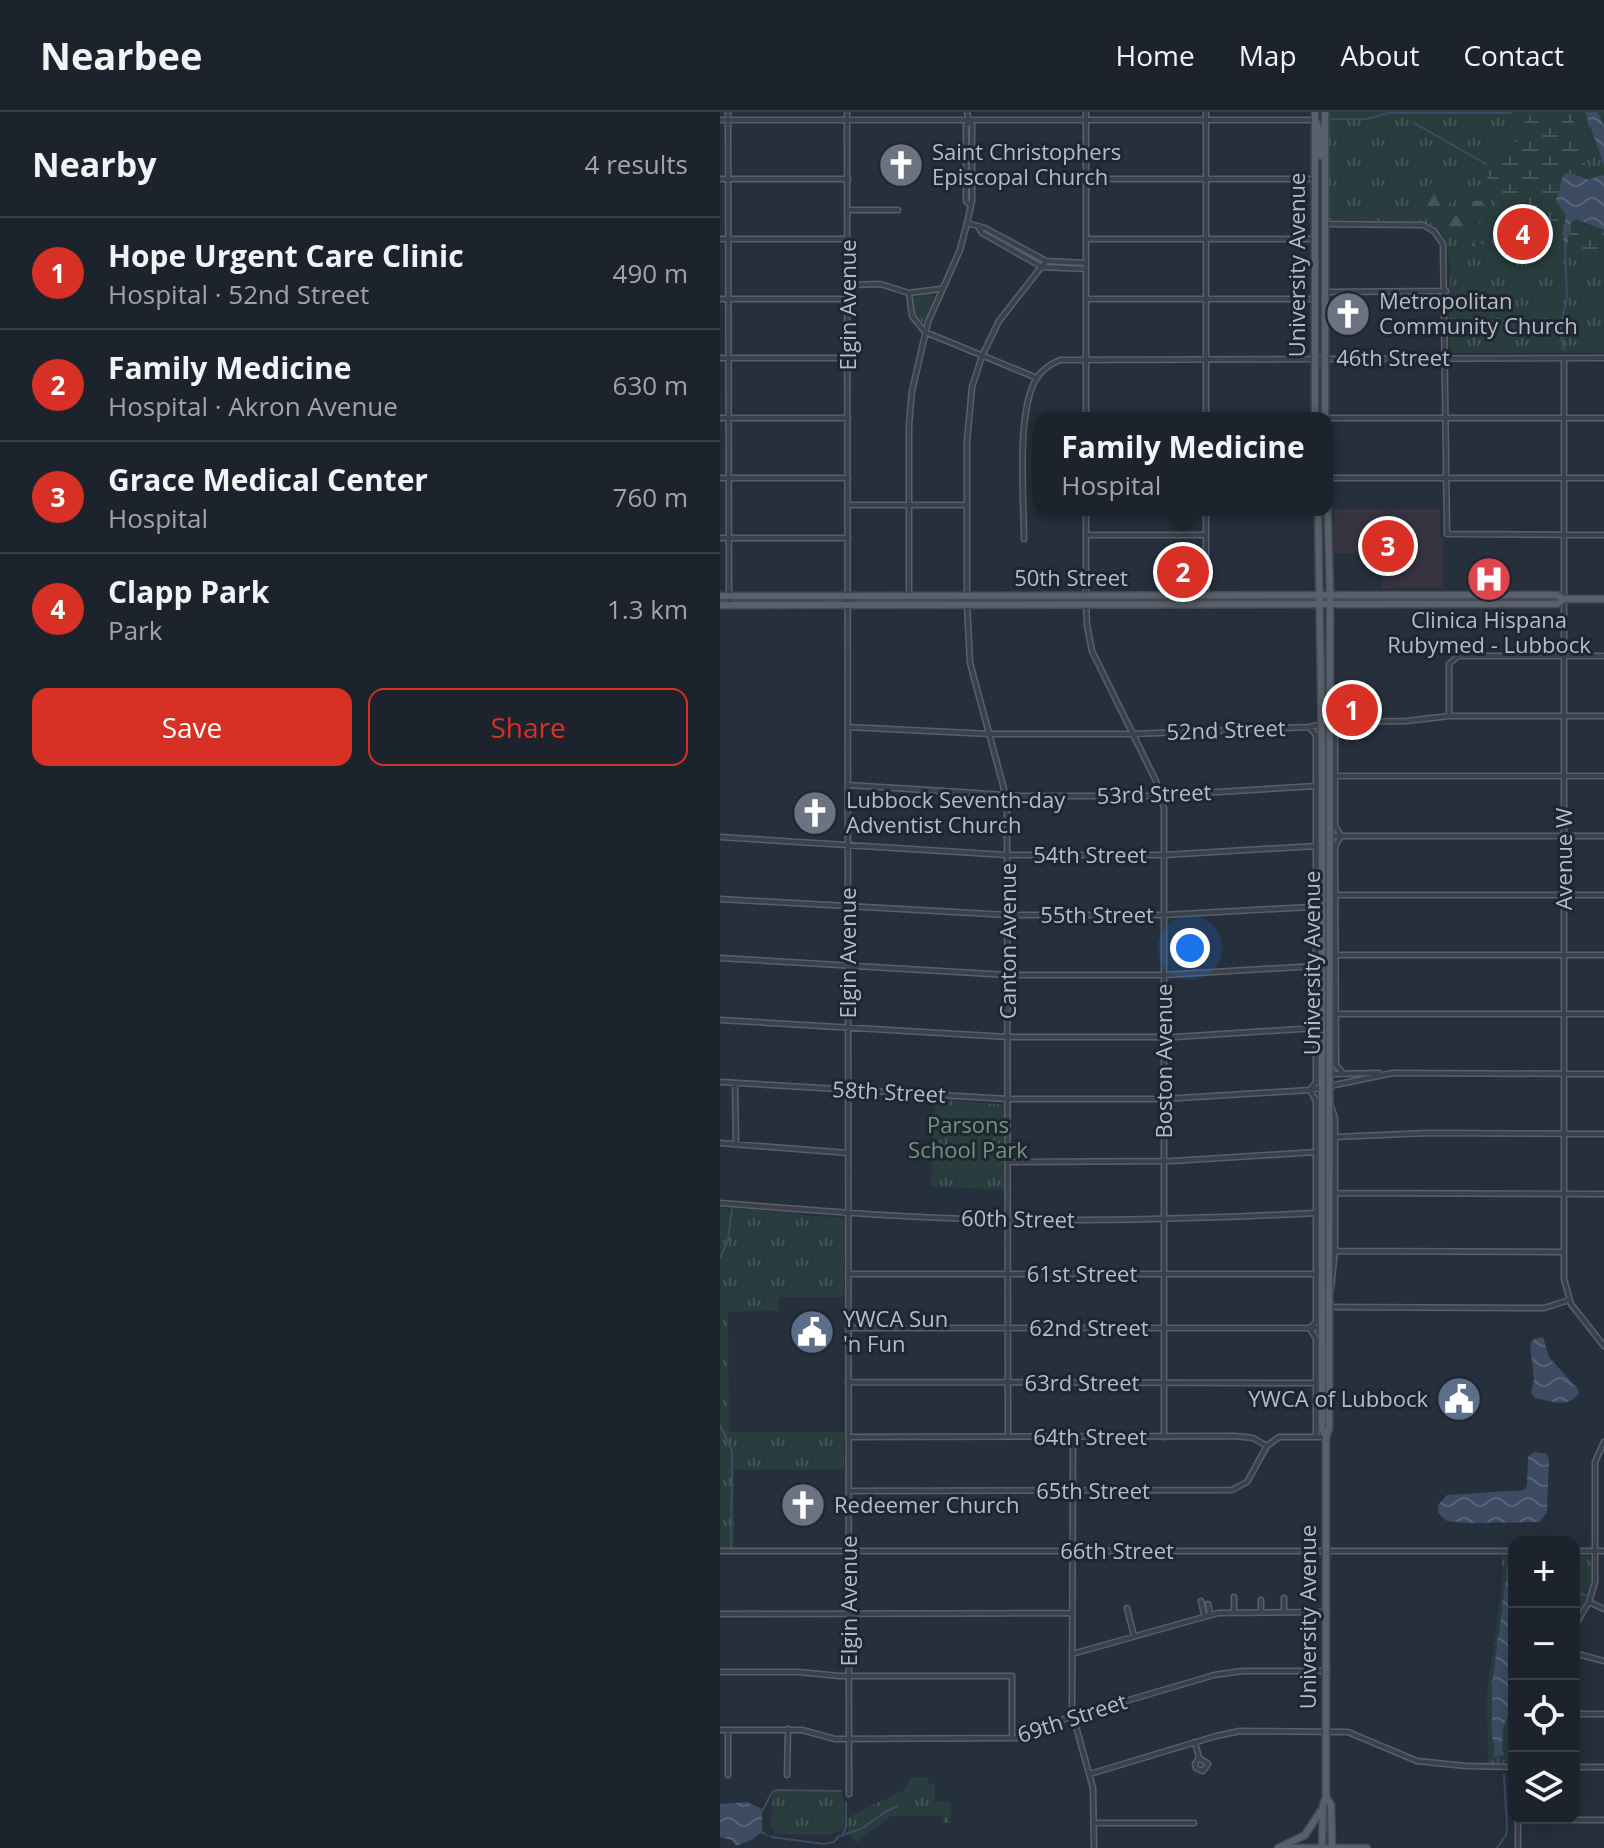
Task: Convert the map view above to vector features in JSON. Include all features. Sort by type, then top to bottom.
[{"type":"main road","name":"University Avenue","points":[[1315,412],[1318,114]]},
{"type":"main road","name":"University Avenue","points":[[1318,114],[1325,179],[1326,412]]},
{"type":"main road","points":[[1318,114],[1325,179]]},
{"type":"main road","points":[[1315,179],[1320,218],[1325,224]]},
{"type":"main road","name":"University Avenue","points":[[1318,516],[1325,724],[1325,1328],[1329,1429],[1326,1437],[1326,1797],[1322,1847]]},
{"type":"main road","name":"University Avenue","points":[[1325,724],[1330,605],[1328,516]]},
{"type":"main road","points":[[1319,524],[1328,523]]},
{"type":"main road","name":"50th Street","points":[[720,596],[1330,594],[1557,595],[1565,599],[1604,599]]},
{"type":"main road","name":"50th Street","points":[[720,605],[1557,604],[1565,599]]},
{"type":"main road","name":"University Avenue","points":[[1326,906],[1329,1069],[1326,1088],[1330,1102],[1330,1291],[1326,1307]]},
{"type":"main road","name":"University Avenue","points":[[1326,1797],[1331,1805],[1332,1847]]},
{"type":"main road","points":[[1281,1848],[1305,1835],[1323,1805]]},
{"type":"main road","points":[[1332,1824],[1339,1840],[1355,1848]]},
{"type":"main road","points":[[1281,1848],[1367,1848]]},
{"type":"street","points":[[728,112],[729,605]]},
{"type":"street","name":"Elgin Avenue","points":[[847,112],[849,1794]]},
{"type":"street","points":[[909,596],[910,408],[925,332],[940,289],[960,250],[972,201],[969,182],[972,124],[968,121],[967,112]]},
{"type":"street","points":[[1086,112],[1086,412]]},
{"type":"street","points":[[1206,112],[1206,412]]},
{"type":"street","points":[[720,120],[1206,120],[1318,114]]},
{"type":"street","points":[[720,179],[848,179]]},
{"type":"street","points":[[1086,179],[1315,179]]},
{"type":"street","points":[[848,210],[898,210]]},
{"type":"street","points":[[967,223],[985,228],[1046,261],[1086,263]]},
{"type":"street","points":[[1325,224],[1416,225],[1434,231],[1443,244],[1447,534],[1604,535]]},
{"type":"street","points":[[979,228],[982,233],[1042,267],[1086,269]]},
{"type":"street","points":[[720,239],[848,239]]},
{"type":"street","points":[[1086,239],[1315,239]]},
{"type":"street","name":"Canton Avenue","points":[[1008,1437],[1007,796],[970,663],[967,605],[969,406],[982,356],[1006,310],[1046,261]]},
{"type":"street","points":[[848,285],[873,283],[909,293],[940,289]]},
{"type":"street","points":[[1325,292],[1446,291]]},
{"type":"street","points":[[909,293],[912,316],[925,332],[1037,378],[1029,397],[1024,429],[1024,539]]},
{"type":"street","points":[[720,299],[848,299]]},
{"type":"street","points":[[1086,299],[1309,299]]},
{"type":"street","points":[[720,358],[848,358]]},
{"type":"street","name":"46th Street","points":[[1037,378],[1054,362],[1067,358],[1604,358]]},
{"type":"street","name":"Avenue W","points":[[1564,358],[1564,1287],[1569,1300],[1604,1346]]},
{"type":"street","points":[[720,418],[848,418]]},
{"type":"street","points":[[1333,418],[1604,418]]},
{"type":"street","points":[[720,478],[848,478]]},
{"type":"street","points":[[1333,478],[1604,478]]},
{"type":"street","points":[[848,505],[967,505]]},
{"type":"street","name":"Boston Avenue","points":[[1086,516],[1086,605],[1092,651],[1162,795],[1164,1437]]},
{"type":"street","points":[[1206,516],[1206,605]]},
{"type":"street","points":[[1086,535],[1206,535]]},
{"type":"street","points":[[720,538],[848,538]]},
{"type":"street","points":[[1449,716],[1449,664],[1463,655],[1604,656]]},
{"type":"street","name":"52nd Street","points":[[848,727],[990,734],[1133,734],[1309,727],[1449,716],[1604,716]]},
{"type":"street","points":[[1341,836],[1335,830],[1335,733],[1342,722]]},
{"type":"street","points":[[1309,727],[1316,735],[1316,900],[1312,906],[1316,914],[1316,1082],[1310,1090],[1316,1101],[1316,1322],[1310,1328],[1316,1339],[1316,1437]]},
{"type":"street","points":[[1335,776],[1604,776]]},
{"type":"street","name":"53rd Street","points":[[848,785],[1007,796],[1162,795],[1316,786]]},
{"type":"street","points":[[1326,836],[1604,836]]},
{"type":"street","points":[[1341,836],[1335,846],[1335,1014],[1336,1065],[1343,1073]]},
{"type":"street","name":"54th Street","points":[[720,837],[1007,855],[1164,855],[1316,846]]},
{"type":"street","points":[[1335,895],[1604,895]]},
{"type":"street","name":"55th Street","points":[[720,899],[1008,915],[1164,915],[1326,906]]},
{"type":"street","points":[[1335,955],[1604,955]]},
{"type":"street","points":[[720,958],[1008,975],[1164,975],[1316,966]]},
{"type":"street","points":[[1335,1014],[1604,1014]]},
{"type":"street","points":[[720,1020],[1008,1037],[1164,1037],[1316,1028]]},
{"type":"street","name":"58th Street","points":[[1329,1069],[1335,1074],[1604,1074]]},
{"type":"street","name":"58th Street","points":[[720,1082],[1008,1099],[1164,1099],[1310,1090],[1393,1073]]},
{"type":"street","points":[[735,1083],[736,1144]]},
{"type":"street","points":[[1330,1102],[1335,1114],[1335,1251],[1330,1291]]},
{"type":"street","points":[[1335,1137],[1428,1133],[1604,1134]]},
{"type":"street","points":[[720,1143],[848,1153]]},
{"type":"street","points":[[1008,1162],[1164,1162],[1316,1152]]},
{"type":"street","points":[[1335,1193],[1604,1194]]},
{"type":"street","name":"60th Street","points":[[720,1203],[848,1214],[1008,1220],[1164,1220],[1316,1213]]},
{"type":"street","points":[[1335,1251],[1564,1252]]},
{"type":"street","name":"61st Street","points":[[848,1274],[1316,1274]]},
{"type":"street","points":[[1326,1307],[1544,1308],[1569,1300]]},
{"type":"street","name":"62nd Street","points":[[848,1328],[1325,1328]]},
{"type":"street","name":"63rd Street","points":[[848,1382],[1316,1383]]},
{"type":"street","name":"64th Street","points":[[848,1437],[1247,1437],[1267,1446],[1279,1437],[1326,1437]]},
{"type":"street","points":[[1073,1437],[1073,1717],[1094,1795],[1094,1848]]},
{"type":"street","points":[[1580,1617],[1595,1582],[1594,1486],[1597,1454],[1604,1442]]},
{"type":"street","name":"65th Street","points":[[849,1491],[1232,1490],[1247,1482],[1267,1446]]},
{"type":"street","points":[[1594,1486],[1604,1486]]},
{"type":"street","name":"66th Street","points":[[720,1551],[1508,1551]]},
{"type":"street","points":[[1580,1551],[1604,1551]]},
{"type":"street","points":[[1234,1597],[1237,1612]]},
{"type":"street","points":[[1261,1600],[1261,1612]]},
{"type":"street","points":[[1282,1600],[1282,1611]]},
{"type":"street","points":[[1201,1601],[1207,1615]]},
{"type":"street","points":[[1237,1612],[1239,1602]]},
{"type":"street","points":[[1589,1602],[1604,1609]]},
{"type":"street","points":[[1207,1615],[1208,1604]]},
{"type":"street","points":[[1127,1608],[1134,1636]]},
{"type":"street","points":[[1072,1654],[1218,1610],[1261,1612],[1312,1609],[1327,1612]]},
{"type":"street","points":[[720,1614],[1072,1613]]},
{"type":"street","points":[[1169,1625],[1172,1634]]},
{"type":"street","points":[[1580,1655],[1604,1661]]},
{"type":"street","name":"69th Street","points":[[720,1730],[788,1729],[849,1739],[1012,1738],[1214,1675],[1242,1671],[1327,1671]]},
{"type":"street","points":[[720,1672],[1012,1676],[1012,1738]]},
{"type":"street","points":[[1580,1714],[1604,1714]]},
{"type":"street","points":[[787,1775],[788,1729]]},
{"type":"street","points":[[728,1730],[728,1775]]},
{"type":"street","points":[[1090,1774],[1240,1731],[1354,1734],[1418,1761],[1508,1767]]},
{"type":"street","points":[[1195,1742],[1199,1758]]},
{"type":"street","points":[[1580,1767],[1604,1767]]},
{"type":"street","points":[[1580,1820],[1604,1820]]},
{"type":"street","points":[[1094,1823],[1194,1823]]},
{"type":"street","points":[[1518,1824],[1518,1848]]},
{"type":"shaded area","points":[[1334,509],[1440,509],[1443,588],[1382,588],[1382,560],[1378,560],[1378,553],[1334,553]]},
{"type":"green space","points":[[1329,112],[1604,112],[1604,353],[1450,353],[1449,262],[1441,232],[1420,221],[1329,220]]},
{"type":"green space","points":[[1532,112],[1571,112],[1585,163],[1596,177],[1589,180],[1571,173],[1563,177],[1557,199],[1566,216],[1562,243],[1555,243],[1546,251],[1525,245],[1504,228],[1493,188],[1485,174],[1486,164],[1519,140],[1517,128]]},
{"type":"green space","points":[[1433,182],[1436,195],[1440,195],[1445,186],[1454,188],[1456,194],[1448,206],[1452,212],[1458,211],[1465,220],[1472,218],[1474,213],[1471,208],[1463,209],[1458,200],[1482,201],[1494,216],[1486,246],[1481,243],[1485,220],[1480,220],[1474,243],[1481,252],[1480,261],[1471,257],[1459,244],[1460,230],[1448,235],[1420,215],[1419,207],[1414,205],[1415,191],[1420,186],[1427,192]]},
{"type":"green space","points":[[1577,219],[1604,230],[1604,257],[1586,258],[1569,242],[1570,224]]},
{"type":"green space","points":[[930,292],[934,297],[925,321],[919,322],[913,298]]},
{"type":"green space","name":"Parsons School Park","points":[[935,1099],[1004,1105],[1004,1190],[931,1186]]},
{"type":"green space","points":[[951,1116],[992,1118],[988,1172],[948,1169]]},
{"type":"green space","points":[[720,1207],[732,1211],[734,1208],[841,1217],[844,1221],[844,1297],[779,1297],[779,1311],[728,1312],[729,1432],[844,1432],[844,1470],[734,1470],[734,1547],[720,1547]]},
{"type":"green space","points":[[1502,1555],[1508,1555],[1508,1762],[1488,1764],[1487,1695],[1502,1581]]},
{"type":"green space","points":[[1580,1555],[1589,1556],[1592,1564],[1592,1581],[1580,1609]]},
{"type":"green space","points":[[911,1777],[928,1777],[929,1785],[935,1784],[935,1801],[951,1802],[950,1823],[943,1823],[942,1816],[891,1816],[856,1843],[848,1831],[847,1818],[904,1790]]},
{"type":"green space","points":[[773,1790],[839,1790],[844,1800],[844,1828],[831,1835],[775,1834],[771,1827]]},
{"type":"water","points":[[1585,112],[1598,112],[1604,126],[1604,165]]},
{"type":"water","points":[[1571,173],[1589,180],[1604,176],[1604,230],[1576,219],[1570,224],[1567,247],[1564,247],[1566,216],[1556,200],[1564,174]]},
{"type":"water","points":[[1543,1337],[1549,1357],[1577,1388],[1579,1393],[1570,1401],[1547,1401],[1535,1398],[1531,1393],[1534,1379],[1530,1344],[1534,1339]]},
{"type":"water","points":[[1534,1452],[1547,1454],[1549,1460],[1547,1512],[1540,1522],[1464,1523],[1447,1521],[1438,1513],[1438,1505],[1447,1495],[1524,1490],[1528,1457]]},
{"type":"water","points":[[1508,1563],[1508,1715],[1503,1729],[1504,1755],[1493,1757],[1492,1686]]},
{"type":"water","points":[[747,1802],[762,1809],[762,1831],[771,1837],[760,1833],[736,1846],[732,1840],[720,1837],[720,1804]]},
{"type":"waterway","points":[[1331,119],[1367,119],[1388,113],[1512,113]]},
{"type":"waterway","points":[[1414,123],[1486,164]]},
{"type":"waterway","points":[[1564,350],[1560,328],[1567,297],[1565,247]]},
{"type":"waterway","points":[[720,1258],[728,1240],[732,1208]]},
{"type":"waterway","points":[[720,1425],[732,1451],[731,1547]]},
{"type":"waterway","points":[[1580,1593],[1587,1596]]},
{"type":"waterway","points":[[1497,1848],[1506,1835],[1507,1827],[1504,1775]]},
{"type":"waterway","points":[[763,1810],[772,1792],[777,1790],[841,1791]]},
{"type":"waterway","points":[[842,1836],[846,1827],[846,1802]]},
{"type":"waterway","points":[[771,1837],[824,1844],[834,1842],[839,1836],[861,1829],[898,1806]]},
{"type":"place","name":"Saint Christophers Episcopal Church","points":[[901,165]]},
{"type":"place","name":"Clapp Park","points":[[1523,234]]},
{"type":"place","name":"Metropolitan Community Church","points":[[1348,314]]},
{"type":"place","name":"Grace Medical Center","points":[[1388,546]]},
{"type":"place","name":"Family Medicine","points":[[1183,572]]},
{"type":"place","name":"Clinica Hispana Rubymed - Lubbock","points":[[1489,579]]},
{"type":"place","name":"Hope Urgent Care Clinic","points":[[1352,710]]},
{"type":"place","name":"Lubbock Seventh-day Adventist Church","points":[[815,813]]},
{"type":"place","name":"YWCA Sun 'n Fun","points":[[812,1332]]},
{"type":"place","name":"YWCA of Lubbock","points":[[1459,1399]]},
{"type":"place","name":"Redeemer Church","points":[[803,1505]]}]
